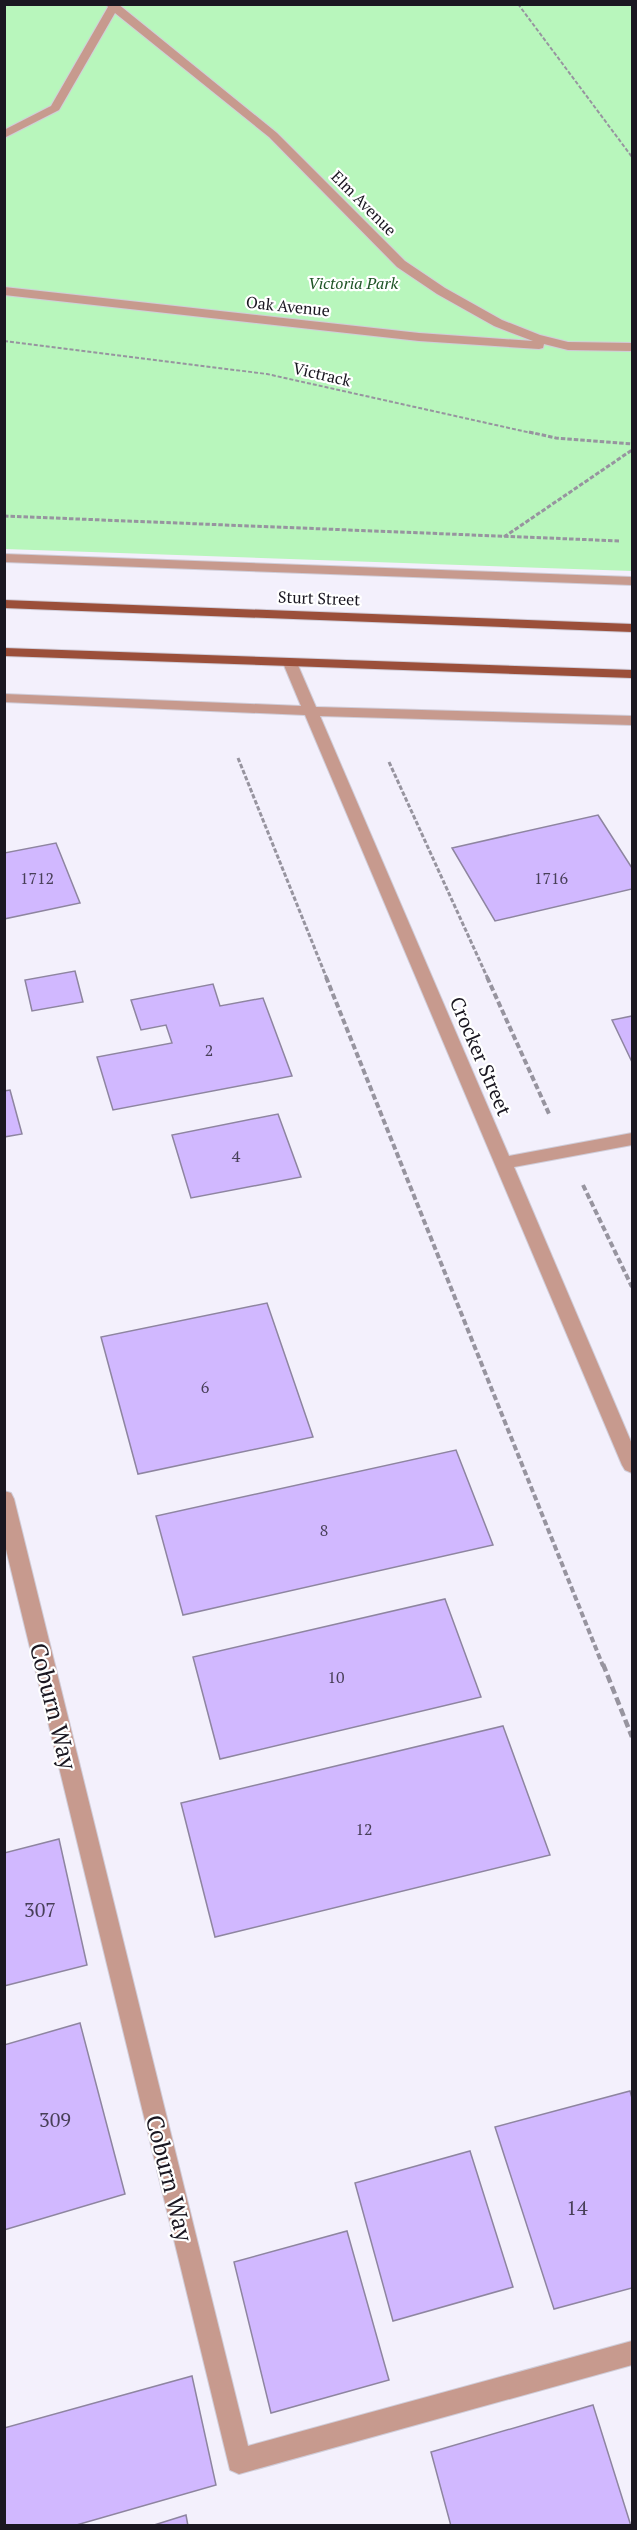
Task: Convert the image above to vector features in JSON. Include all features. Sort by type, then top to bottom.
[{"type":"main road","name":"Sturt Street","points":[[4,604],[633,628]]},
{"type":"main road","points":[[4,652],[633,674]]},
{"type":"street","points":[[4,135],[55,108],[112,6]]},
{"type":"street","name":"Elm Avenue","points":[[112,6],[273,135],[401,264],[441,291],[518,332],[568,346],[633,347]]},
{"type":"street","name":"Oak Avenue","points":[[4,291],[418,337],[568,346]]},
{"type":"street","name":"Sturt Street","points":[[4,558],[633,581]]},
{"type":"street","name":"Crocker Street","points":[[290,663],[633,1465]]},
{"type":"street","points":[[4,698],[311,711],[633,720]]},
{"type":"street","points":[[504,1163],[633,1139]]},
{"type":"street","name":"Coburn Way","points":[[4,1499],[239,2461],[633,2353]]},
{"type":"path","points":[[518,4],[633,157]]},
{"type":"path","name":"Victrack","points":[[4,341],[267,374],[556,438],[633,444]]},
{"type":"path","points":[[504,537],[633,450]]},
{"type":"path","points":[[4,516],[633,542]]},
{"type":"path","points":[[238,759],[633,1737]]},
{"type":"path","points":[[389,762],[567,1152],[633,1287]]},
{"type":"green space","name":"Victoria Park","points":[[5,5],[632,5],[632,571],[5,549]]},
{"type":"building","points":[[598,815],[632,868],[632,889],[495,921],[452,848]]},
{"type":"building","points":[[56,843],[80,903],[4,919],[4,853]]},
{"type":"building","points":[[75,971],[83,1002],[32,1011],[25,980]]},
{"type":"building","points":[[213,984],[220,1006],[263,998],[292,1076],[113,1110],[97,1057],[172,1043],[166,1025],[141,1030],[131,1000]]},
{"type":"building","points":[[632,1016],[632,1062],[612,1020]]},
{"type":"building","points":[[10,1090],[22,1134],[4,1137],[4,1091]]},
{"type":"building","points":[[278,1114],[301,1177],[191,1198],[172,1135]]},
{"type":"building","points":[[267,1303],[313,1437],[138,1474],[101,1337]]},
{"type":"building","points":[[456,1450],[493,1545],[183,1615],[156,1516]]},
{"type":"building","points":[[445,1599],[481,1697],[220,1759],[193,1657]]},
{"type":"building","points":[[503,1726],[550,1855],[215,1937],[181,1803]]},
{"type":"building","points":[[59,1839],[87,1965],[4,1986],[4,1853]]},
{"type":"building","points":[[80,2023],[125,2194],[4,2230],[4,2045]]},
{"type":"building","points":[[630,2091],[632,2098],[632,2288],[554,2309],[495,2127]]},
{"type":"building","points":[[470,2151],[513,2287],[393,2321],[355,2183]]},
{"type":"building","points":[[347,2231],[389,2380],[271,2413],[234,2262]]},
{"type":"building","points":[[192,2376],[216,2485],[73,2526],[4,2526],[4,2428]]},
{"type":"building","points":[[593,2405],[631,2526],[451,2526],[431,2452]]},
{"type":"building","points":[[186,2515],[188,2526],[151,2526]]}]
